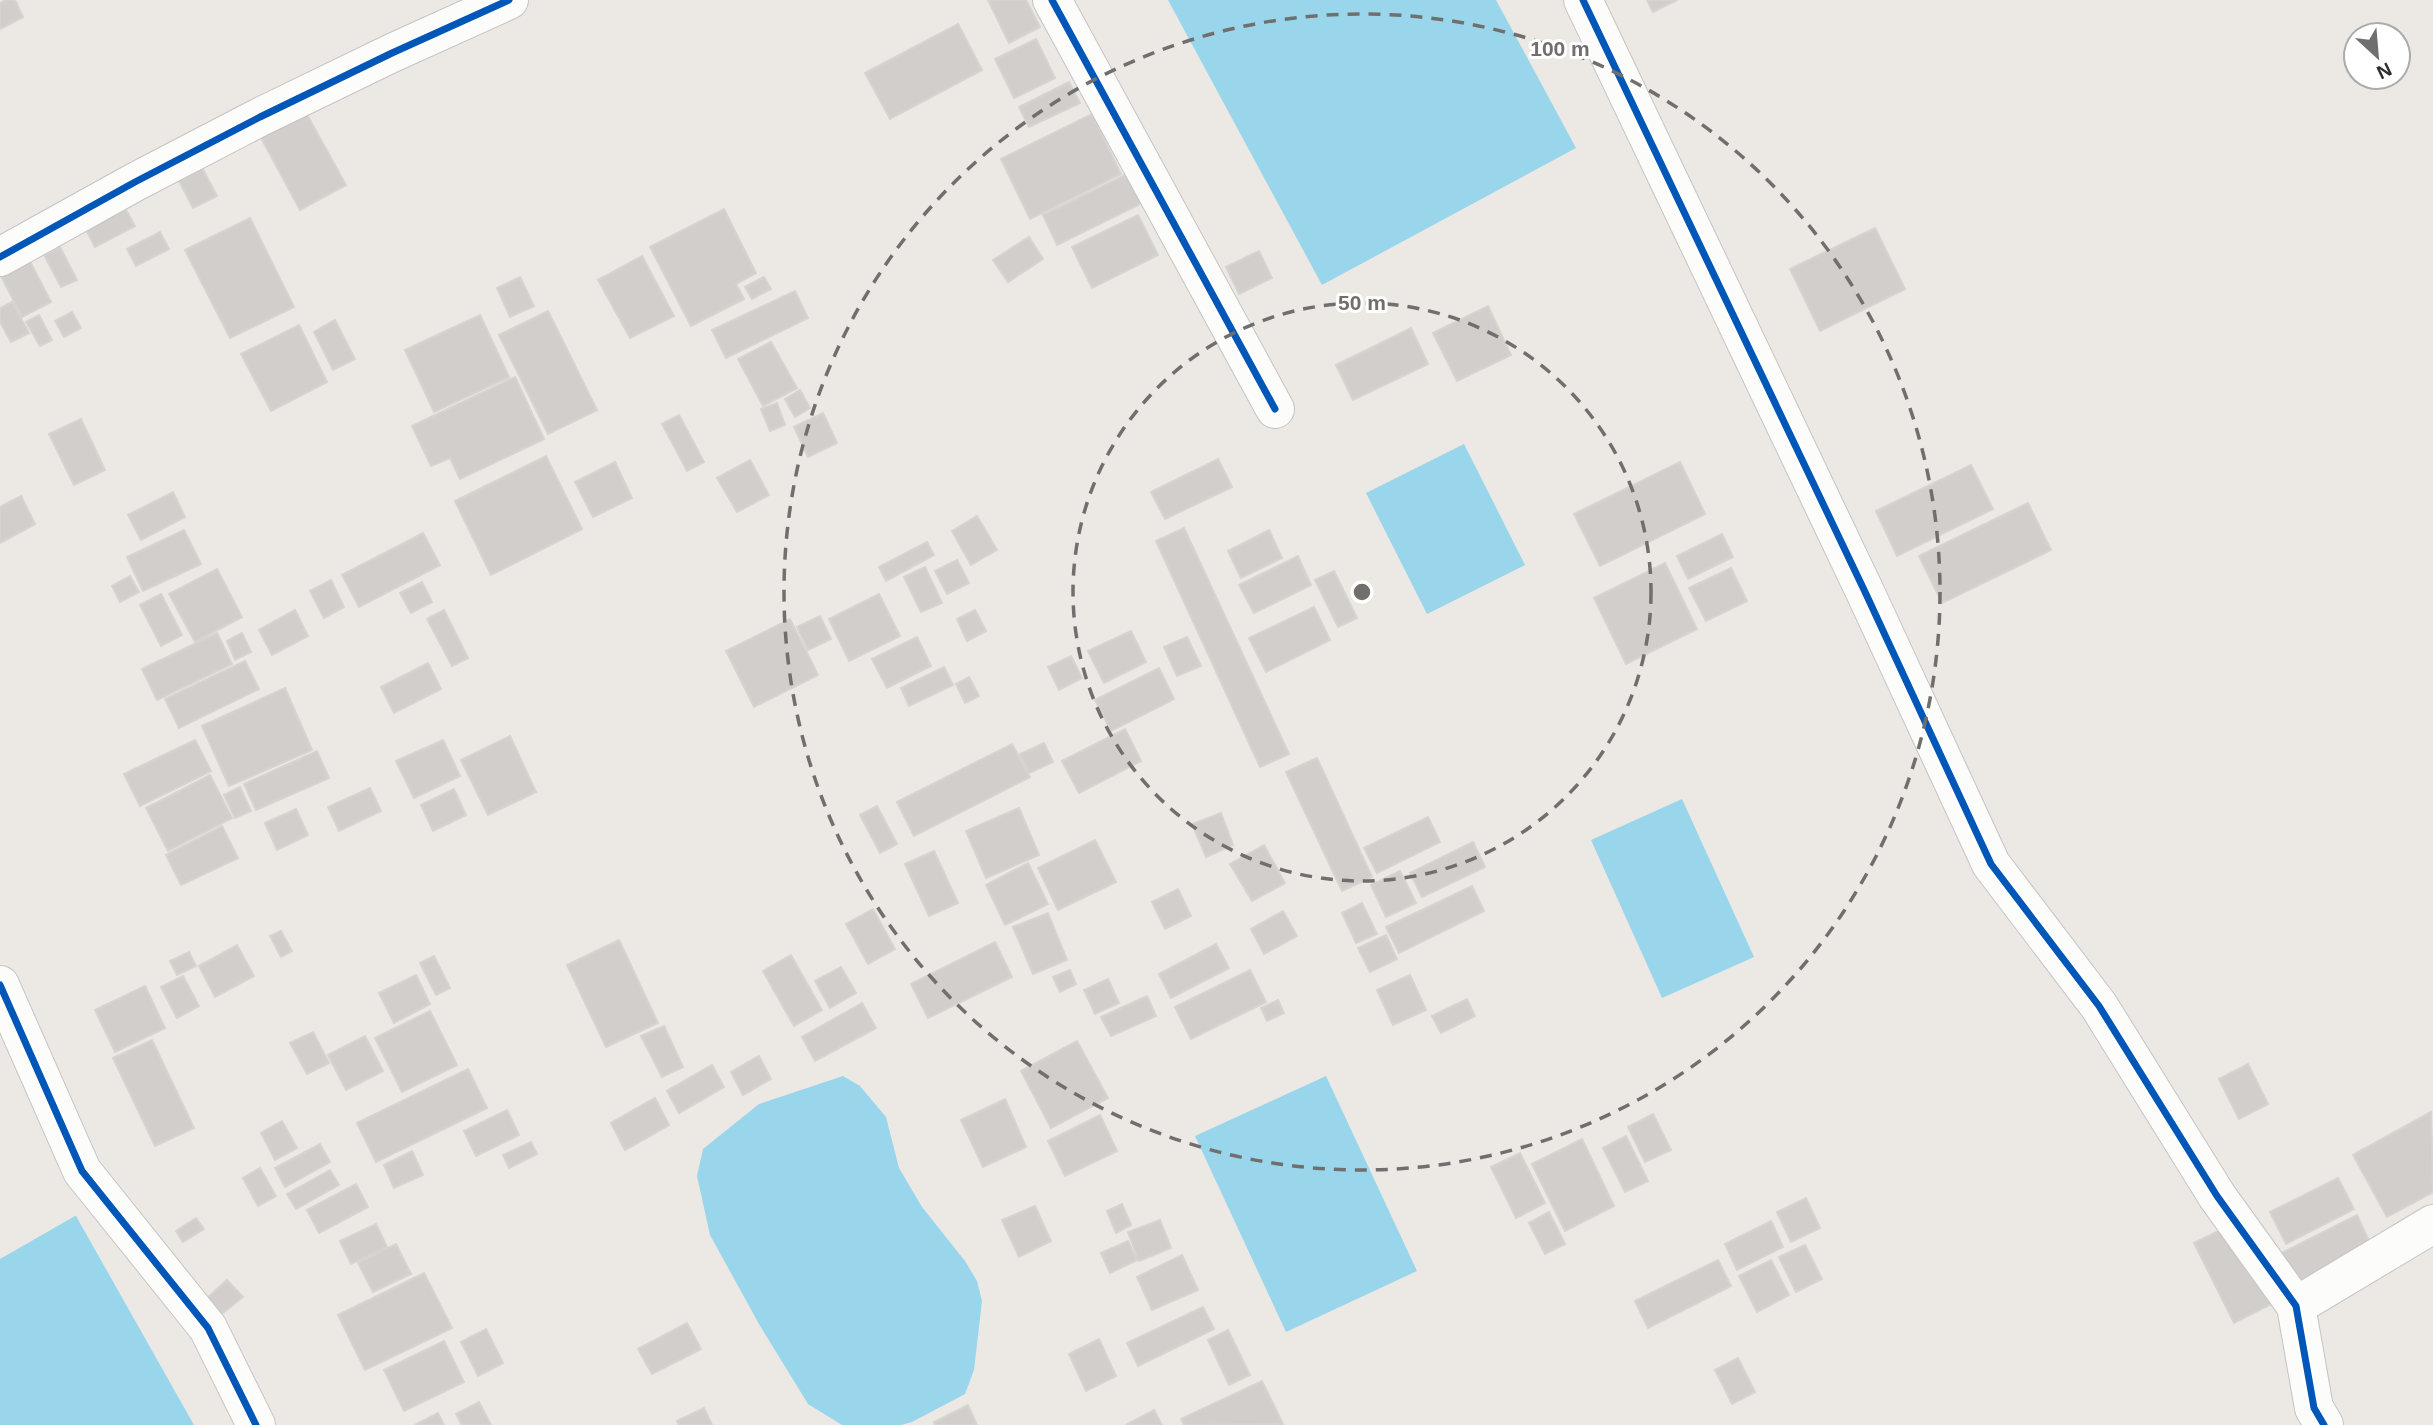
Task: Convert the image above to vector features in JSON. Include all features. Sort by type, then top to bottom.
[{"type":"street","points":[[0,257],[260,117],[509,0]]},
{"type":"street","points":[[1052,0],[1275,409]]},
{"type":"street","points":[[1583,0],[1866,594],[1991,864],[2099,1006],[2217,1196],[2296,1306],[2314,1408],[2324,1425]]},
{"type":"street","points":[[0,985],[82,1171],[208,1328],[256,1425]]},
{"type":"street","points":[[2296,1306],[2433,1224]]},
{"type":"water","points":[[1168,0],[1496,0],[1576,148],[1322,285]]},
{"type":"water","points":[[1464,444],[1525,565],[1427,614],[1366,493]]},
{"type":"water","points":[[1682,799],[1754,957],[1662,998],[1591,840]]},
{"type":"water","points":[[843,1076],[860,1086],[886,1117],[899,1168],[922,1207],[965,1261],[977,1281],[982,1301],[974,1370],[965,1394],[901,1425],[842,1425],[808,1404],[759,1324],[710,1235],[697,1176],[703,1149],[759,1104]]},
{"type":"water","points":[[1326,1076],[1417,1271],[1286,1332],[1195,1136]]},
{"type":"water","points":[[76,1216],[194,1425],[0,1425],[0,1259]]},
{"type":"building","points":[[15,0],[23,17],[0,29],[0,3]]},
{"type":"building","points":[[988,0],[1026,0],[1040,27],[1009,43]]},
{"type":"building","points":[[1647,0],[1677,0],[1653,12]]},
{"type":"building","points":[[958,24],[982,70],[890,119],[865,73]]},
{"type":"building","points":[[1036,39],[1055,78],[1014,98],[995,59]]},
{"type":"building","points":[[1069,82],[1080,103],[1029,127],[1019,107]]},
{"type":"building","points":[[305,111],[346,185],[300,210],[260,136]]},
{"type":"building","points":[[1092,114],[1121,174],[1030,219],[1001,159]]},
{"type":"building","points":[[200,164],[217,196],[193,208],[176,175]]},
{"type":"building","points":[[1127,174],[1142,203],[1057,245],[1043,215]]},
{"type":"building","points":[[117,194],[135,226],[95,247],[78,215]]},
{"type":"building","points":[[724,209],[756,273],[736,284],[744,299],[691,326],[650,247]]},
{"type":"building","points":[[1138,215],[1158,255],[1092,288],[1072,247]]},
{"type":"building","points":[[250,218],[294,307],[230,338],[185,250]]},
{"type":"building","points":[[1875,228],[1905,289],[1820,331],[1790,269]]},
{"type":"building","points":[[160,232],[169,249],[136,266],[127,249]]},
{"type":"building","points":[[1029,237],[1043,259],[1008,282],[993,260]]},
{"type":"building","points":[[60,247],[77,280],[61,287],[44,255]]},
{"type":"building","points":[[24,250],[51,302],[22,317],[0,274]]},
{"type":"building","points":[[1259,251],[1272,278],[1239,294],[1226,267]]},
{"type":"building","points":[[642,256],[674,316],[630,338],[598,280]]},
{"type":"building","points":[[520,277],[534,306],[510,317],[497,288]]},
{"type":"building","points":[[764,277],[771,289],[752,299],[745,287]]},
{"type":"building","points":[[795,291],[808,318],[726,358],[712,330]]},
{"type":"building","points":[[12,302],[29,333],[11,342],[0,322],[0,308]]},
{"type":"building","points":[[1488,306],[1511,355],[1457,381],[1433,333]]},
{"type":"building","points":[[548,311],[597,410],[548,434],[499,335]]},
{"type":"building","points":[[72,312],[81,328],[64,337],[55,321]]},
{"type":"building","points":[[39,315],[52,340],[40,346],[26,322]]},
{"type":"building","points":[[480,315],[509,377],[434,412],[405,350]]},
{"type":"building","points":[[335,320],[355,359],[333,370],[314,332]]},
{"type":"building","points":[[299,325],[327,382],[271,411],[241,354]]},
{"type":"building","points":[[1411,328],[1428,364],[1353,400],[1336,365]]},
{"type":"building","points":[[771,342],[797,388],[763,406],[738,359]]},
{"type":"building","points":[[515,377],[544,439],[460,479],[450,458],[431,466],[412,426]]},
{"type":"building","points":[[800,390],[810,408],[795,417],[785,399]]},
{"type":"building","points":[[777,403],[785,425],[770,431],[761,409]]},
{"type":"building","points":[[823,413],[837,443],[808,457],[794,427]]},
{"type":"building","points":[[679,415],[704,462],[687,471],[662,424]]},
{"type":"building","points":[[81,419],[105,470],[74,485],[49,434]]},
{"type":"building","points":[[546,456],[582,529],[491,575],[455,501]]},
{"type":"building","points":[[1218,459],[1232,487],[1165,519],[1151,492]]},
{"type":"building","points":[[750,460],[769,495],[737,512],[717,478]]},
{"type":"building","points":[[615,462],[632,498],[593,517],[575,482]]},
{"type":"building","points":[[1680,462],[1705,514],[1600,566],[1574,514]]},
{"type":"building","points":[[1971,465],[1993,509],[1897,556],[1876,511]]},
{"type":"building","points":[[173,492],[185,517],[141,540],[128,515]]},
{"type":"building","points":[[21,496],[35,524],[0,543],[0,507]]},
{"type":"building","points":[[2028,503],[2051,550],[1942,603],[1919,556]]},
{"type":"building","points":[[977,516],[997,550],[971,565],[952,531]]},
{"type":"building","points":[[1184,528],[1289,754],[1260,767],[1156,541]]},
{"type":"building","points":[[184,530],[201,564],[143,591],[127,557]]},
{"type":"building","points":[[1269,530],[1282,558],[1241,578],[1228,551]]},
{"type":"building","points":[[423,533],[440,565],[359,607],[342,575]]},
{"type":"building","points":[[1722,534],[1733,557],[1688,579],[1677,556]]},
{"type":"building","points":[[927,542],[934,555],[886,581],[879,567]]},
{"type":"building","points":[[1298,556],[1311,585],[1254,613],[1239,585]]},
{"type":"building","points":[[957,560],[969,583],[947,594],[935,571]]},
{"type":"building","points":[[1665,563],[1697,629],[1626,664],[1594,598]]},
{"type":"building","points":[[925,567],[942,603],[921,612],[904,577]]},
{"type":"building","points":[[1731,568],[1747,601],[1706,621],[1689,588]]},
{"type":"building","points":[[217,569],[242,617],[195,642],[169,594]]},
{"type":"building","points":[[1334,571],[1357,618],[1338,627],[1315,580]]},
{"type":"building","points":[[130,576],[139,592],[120,602],[112,586]]},
{"type":"building","points":[[331,580],[344,607],[324,618],[310,591]]},
{"type":"building","points":[[422,582],[432,602],[411,613],[400,593]]},
{"type":"building","points":[[161,594],[182,635],[161,646],[140,605]]},
{"type":"building","points":[[879,594],[900,636],[849,661],[829,619]]},
{"type":"building","points":[[1314,607],[1330,640],[1266,672],[1249,638]]},
{"type":"building","points":[[295,610],[308,636],[272,655],[259,630]]},
{"type":"building","points":[[444,610],[468,658],[452,666],[427,619]]},
{"type":"building","points":[[975,610],[986,631],[967,641],[957,619]]},
{"type":"building","points":[[820,616],[831,639],[808,650],[797,627]]},
{"type":"building","points":[[790,619],[818,675],[754,707],[726,651]]},
{"type":"building","points":[[1131,631],[1146,662],[1104,683],[1088,651]]},
{"type":"building","points":[[217,633],[232,664],[157,700],[142,669]]},
{"type":"building","points":[[242,633],[251,652],[235,660],[227,641]]},
{"type":"building","points":[[917,637],[931,666],[887,688],[872,659]]},
{"type":"building","points":[[1187,637],[1201,666],[1177,676],[1164,647]]},
{"type":"building","points":[[1071,656],[1082,678],[1059,690],[1048,667]]},
{"type":"building","points":[[245,661],[259,689],[179,728],[165,699]]},
{"type":"building","points":[[428,663],[441,689],[394,713],[381,687]]},
{"type":"building","points":[[944,667],[953,685],[909,706],[901,688]]},
{"type":"building","points":[[1159,668],[1174,699],[1111,731],[1095,700]]},
{"type":"building","points":[[969,677],[979,696],[965,703],[956,684]]},
{"type":"building","points":[[285,688],[312,750],[229,786],[202,726]]},
{"type":"building","points":[[1125,729],[1141,761],[1079,793],[1062,761]]},
{"type":"building","points":[[510,736],[536,792],[488,815],[461,760]]},
{"type":"building","points":[[195,740],[211,771],[140,806],[124,774]]},
{"type":"building","points":[[443,740],[460,776],[414,798],[396,761]]},
{"type":"building","points":[[1044,743],[1053,762],[1029,773],[1020,754]]},
{"type":"building","points":[[1012,744],[1030,777],[914,836],[897,802]]},
{"type":"building","points":[[317,751],[329,778],[256,810],[244,784]]},
{"type":"building","points":[[1317,758],[1372,877],[1342,891],[1286,772]]},
{"type":"building","points":[[210,775],[232,818],[168,851],[146,808]]},
{"type":"building","points":[[240,787],[251,811],[235,818],[224,795]]},
{"type":"building","points":[[370,788],[381,811],[339,831],[328,807]]},
{"type":"building","points":[[454,789],[466,815],[433,831],[421,805]]},
{"type":"building","points":[[877,806],[897,844],[880,853],[860,815]]},
{"type":"building","points":[[1019,808],[1039,855],[986,878],[966,831]]},
{"type":"building","points":[[296,809],[308,835],[277,850],[265,823]]},
{"type":"building","points":[[1221,813],[1233,845],[1206,857],[1192,824]]},
{"type":"building","points":[[1428,817],[1440,842],[1377,873],[1364,848]]},
{"type":"building","points":[[222,826],[238,858],[181,885],[166,855]]},
{"type":"building","points":[[1095,840],[1116,882],[1058,910],[1038,868]]},
{"type":"building","points":[[1473,842],[1485,867],[1422,897],[1410,873]]},
{"type":"building","points":[[1264,845],[1285,883],[1252,901],[1230,864]]},
{"type":"building","points":[[934,851],[958,903],[929,916],[905,864]]},
{"type":"building","points":[[1028,863],[1048,904],[1005,925],[986,885]]},
{"type":"building","points":[[1400,871],[1416,903],[1386,917],[1371,885]]},
{"type":"building","points":[[1472,886],[1484,911],[1399,953],[1386,927]]},
{"type":"building","points":[[1178,889],[1191,916],[1165,929],[1152,902]]},
{"type":"building","points":[[1362,903],[1377,934],[1356,943],[1342,913]]},
{"type":"building","points":[[873,909],[895,949],[868,964],[846,924]]},
{"type":"building","points":[[1283,911],[1297,936],[1264,954],[1251,929]]},
{"type":"building","points":[[1048,913],[1067,960],[1033,974],[1013,927]]},
{"type":"building","points":[[281,931],[292,951],[281,957],[270,936]]},
{"type":"building","points":[[1386,935],[1397,959],[1370,972],[1358,948]]},
{"type":"building","points":[[619,940],[658,1023],[606,1047],[567,965]]},
{"type":"building","points":[[995,942],[1012,977],[928,1018],[911,984]]},
{"type":"building","points":[[1216,944],[1229,968],[1171,998],[1159,974]]},
{"type":"building","points":[[237,945],[254,976],[215,997],[199,966]]},
{"type":"building","points":[[189,952],[196,966],[177,975],[170,961]]},
{"type":"building","points":[[791,955],[822,1010],[794,1026],[763,971]]},
{"type":"building","points":[[434,956],[450,988],[436,995],[420,963]]},
{"type":"building","points":[[841,967],[856,993],[830,1008],[815,981]]},
{"type":"building","points":[[1070,970],[1076,984],[1060,992],[1053,977]]},
{"type":"building","points":[[1250,970],[1266,1002],[1191,1039],[1175,1007]]},
{"type":"building","points":[[416,975],[430,1004],[394,1023],[379,993]]},
{"type":"building","points":[[1410,975],[1426,1010],[1393,1025],[1377,990]]},
{"type":"building","points":[[183,976],[199,1006],[177,1018],[161,987]]},
{"type":"building","points":[[1108,979],[1119,1003],[1095,1014],[1084,990]]},
{"type":"building","points":[[145,986],[165,1028],[115,1052],[95,1010]]},
{"type":"building","points":[[1147,996],[1156,1016],[1111,1036],[1101,1017]]},
{"type":"building","points":[[1467,999],[1475,1016],[1441,1033],[1432,1016]]},
{"type":"building","points":[[1278,1000],[1284,1013],[1267,1021],[1261,1008]]},
{"type":"building","points":[[862,1003],[876,1028],[815,1061],[802,1037]]},
{"type":"building","points":[[430,1011],[457,1065],[402,1092],[375,1038]]},
{"type":"building","points":[[664,1026],[683,1067],[662,1077],[641,1036]]},
{"type":"building","points":[[313,1032],[329,1063],[307,1074],[290,1043]]},
{"type":"building","points":[[365,1036],[383,1071],[346,1090],[328,1055]]},
{"type":"building","points":[[152,1040],[194,1128],[155,1146],[113,1058]]},
{"type":"building","points":[[1077,1041],[1108,1098],[1051,1128],[1021,1071]]},
{"type":"building","points":[[759,1056],[771,1079],[743,1095],[731,1072]]},
{"type":"building","points":[[2248,1064],[2268,1104],[2239,1119],[2219,1079]]},
{"type":"building","points":[[712,1065],[724,1087],[679,1113],[667,1091]]},
{"type":"building","points":[[468,1069],[487,1108],[376,1162],[357,1123]]},
{"type":"building","points":[[655,1098],[669,1125],[625,1150],[611,1123]]},
{"type":"building","points":[[1005,1099],[1026,1147],[983,1167],[961,1120]]},
{"type":"building","points":[[507,1110],[519,1135],[476,1156],[464,1131]]},
{"type":"building","points":[[2431,1112],[2433,1192],[2387,1217],[2353,1155]]},
{"type":"building","points":[[1653,1114],[1671,1150],[1645,1162],[1628,1127]]},
{"type":"building","points":[[1100,1115],[1117,1151],[1065,1176],[1048,1141]]},
{"type":"building","points":[[282,1121],[297,1148],[275,1160],[261,1133]]},
{"type":"building","points":[[1626,1136],[1648,1181],[1625,1192],[1603,1148]]},
{"type":"building","points":[[1582,1139],[1614,1206],[1565,1231],[1532,1164]]},
{"type":"building","points":[[531,1142],[537,1154],[509,1168],[503,1155]]},
{"type":"building","points":[[320,1144],[330,1162],[285,1187],[275,1168]]},
{"type":"building","points":[[412,1151],[423,1175],[394,1188],[384,1165]]},
{"type":"building","points":[[1520,1153],[1545,1203],[1516,1218],[1491,1167]]},
{"type":"building","points":[[260,1168],[276,1196],[258,1206],[243,1178]]},
{"type":"building","points":[[330,1170],[339,1185],[296,1209],[287,1194]]},
{"type":"building","points":[[2338,1178],[2354,1209],[2286,1244],[2270,1212]]},
{"type":"building","points":[[356,1184],[368,1207],[319,1233],[307,1210]]},
{"type":"building","points":[[1806,1198],[1820,1228],[1791,1242],[1777,1212]]},
{"type":"building","points":[[1122,1204],[1131,1225],[1116,1233],[1107,1211]]},
{"type":"building","points":[[1035,1206],[1051,1241],[1019,1257],[1002,1220]]},
{"type":"building","points":[[1549,1212],[1565,1244],[1545,1254],[1529,1223]]},
{"type":"building","points":[[2357,1215],[2372,1247],[2296,1286],[2280,1254]]},
{"type":"building","points":[[196,1218],[204,1229],[183,1242],[176,1231]]},
{"type":"building","points":[[1160,1220],[1171,1248],[1139,1261],[1128,1232]]},
{"type":"building","points":[[1771,1221],[1783,1247],[1737,1270],[1725,1244]]},
{"type":"building","points":[[376,1224],[387,1247],[351,1264],[340,1241]]},
{"type":"building","points":[[2233,1224],[2273,1303],[2234,1323],[2194,1243]]},
{"type":"building","points":[[1128,1241],[1137,1260],[1110,1273],[1101,1253]]},
{"type":"building","points":[[396,1244],[411,1274],[373,1292],[358,1263]]},
{"type":"building","points":[[1805,1245],[1822,1279],[1796,1292],[1779,1257]]},
{"type":"building","points":[[1182,1255],[1198,1290],[1152,1310],[1137,1277]]},
{"type":"building","points":[[1718,1260],[1731,1286],[1648,1328],[1635,1301]]},
{"type":"building","points":[[1771,1260],[1789,1295],[1757,1312],[1739,1276]]},
{"type":"building","points":[[424,1273],[452,1328],[365,1370],[338,1315]]},
{"type":"building","points":[[227,1280],[243,1297],[219,1316],[206,1299]]},
{"type":"building","points":[[1203,1307],[1214,1329],[1138,1366],[1127,1343]]},
{"type":"building","points":[[687,1323],[701,1349],[652,1374],[638,1349]]},
{"type":"building","points":[[486,1329],[503,1363],[478,1376],[461,1342]]},
{"type":"building","points":[[1228,1330],[1250,1375],[1229,1385],[1208,1340]]},
{"type":"building","points":[[1099,1339],[1116,1376],[1086,1391],[1069,1354]]},
{"type":"building","points":[[444,1341],[464,1382],[404,1411],[384,1370]]},
{"type":"building","points":[[1738,1358],[1755,1392],[1732,1404],[1715,1370]]},
{"type":"building","points":[[1262,1381],[1283,1424],[1184,1425],[1181,1419]]},
{"type":"building","points":[[479,1402],[491,1425],[462,1425],[456,1414]]},
{"type":"building","points":[[968,1405],[977,1425],[935,1425],[934,1422]]},
{"type":"building","points":[[704,1408],[712,1425],[679,1425],[677,1421]]},
{"type":"building","points":[[1154,1410],[1162,1425],[1126,1425]]},
{"type":"building","points":[[438,1413],[444,1425],[415,1425]]},
{"type":"cycle path","points":[[0,257],[260,117],[509,0]]},
{"type":"cycle path","points":[[1052,0],[1275,409]]},
{"type":"cycle path","points":[[1583,0],[1866,594],[1991,864],[2099,1006],[2217,1196],[2296,1306],[2314,1408],[2324,1425]]},
{"type":"cycle path","points":[[0,985],[82,1171],[208,1328],[256,1425]]}]
